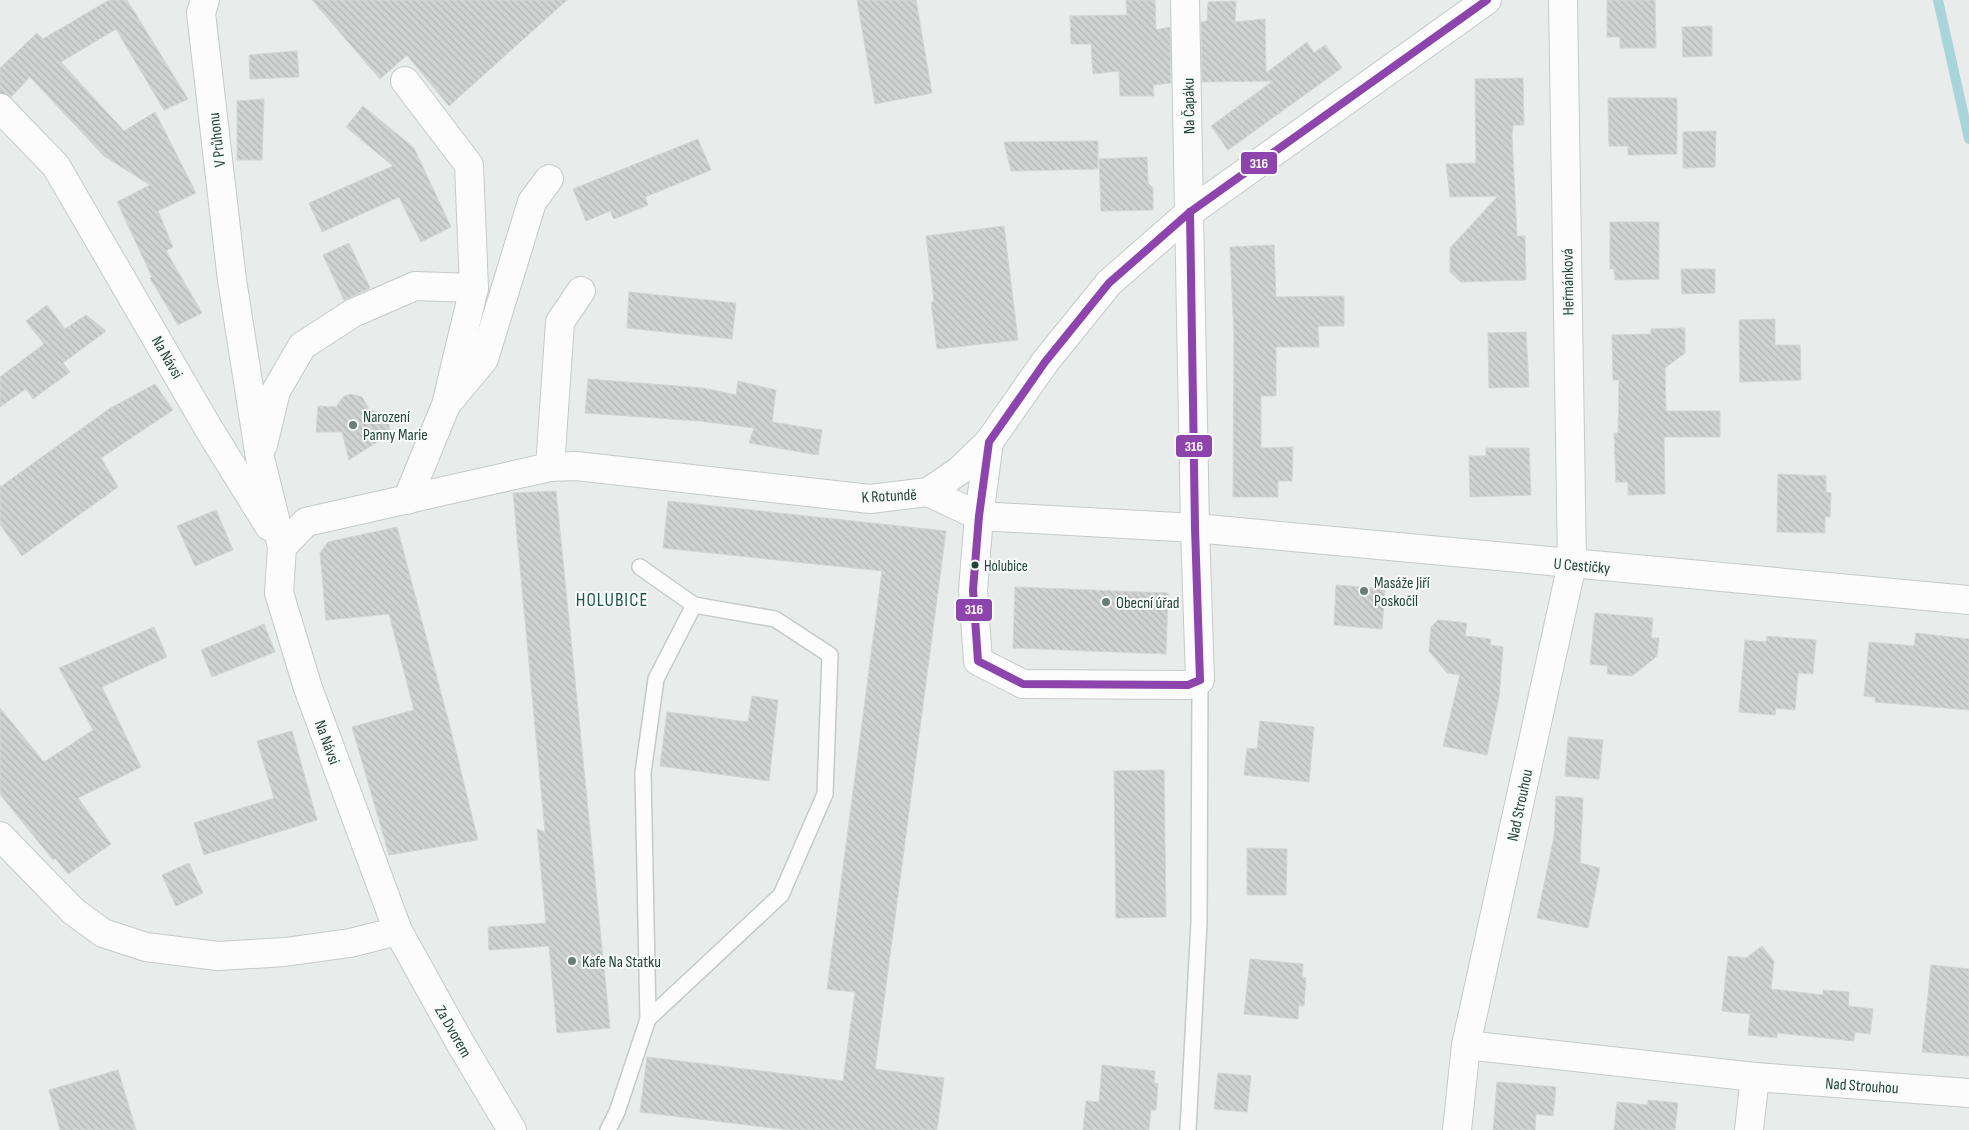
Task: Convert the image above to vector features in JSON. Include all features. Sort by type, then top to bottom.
[{"type":"street","name":"V Průhonu","points":[[205,0],[201,13],[232,280]]},
{"type":"street","name":"Na Čapáku","points":[[1185,0],[1195,528],[1200,680]]},
{"type":"street","name":"K Rotundě","points":[[550,467],[576,466],[870,499],[928,492],[959,471],[990,442],[1045,362],[1109,284],[1190,212],[1487,0]]},
{"type":"street","name":"Heřmánková","points":[[1563,0],[1572,564]]},
{"type":"street","points":[[405,81],[469,165],[474,288],[446,405],[407,500]]},
{"type":"street","name":"Na Návsi","points":[[0,108],[56,166],[210,431],[282,548]]},
{"type":"street","points":[[446,405],[484,359],[532,202],[550,179]]},
{"type":"street","name":"Na Návsi","points":[[232,280],[260,458],[282,548],[279,593],[308,688],[398,931]]},
{"type":"street","name":"Na Návsi","points":[[260,458],[276,391],[302,346],[353,313],[415,286],[474,288]]},
{"type":"street","points":[[282,548],[306,522],[550,467],[560,322],[581,291]]},
{"type":"street","points":[[990,442],[979,516],[973,590],[978,661],[1023,684],[1188,685],[1200,680]]},
{"type":"street","points":[[928,492],[979,516]]},
{"type":"street","name":"U Cestičky","points":[[979,516],[1195,528],[1969,600]]},
{"type":"street","name":"Nad Strouhou","points":[[1457,1130],[1466,1045],[1572,564]]},
{"type":"street","points":[[0,836],[73,911],[103,933],[146,947],[218,956],[285,952],[350,943],[398,931]]},
{"type":"street","name":"Za Dvorem","points":[[398,931],[459,1041],[512,1130]]},
{"type":"street","name":"Nad Strouhou","points":[[1466,1045],[1755,1077],[1969,1093]]},
{"type":"street","points":[[1749,1130],[1755,1077]]},
{"type":"lane","points":[[640,567],[694,605],[775,618],[830,655],[825,794],[781,895],[648,1019]]},
{"type":"lane","points":[[608,1130],[617,1112],[648,1019],[643,773],[656,679],[694,605]]},
{"type":"lane","points":[[1188,1130],[1199,922],[1200,680]]},
{"type":"building","points":[[109,0],[127,0],[188,99],[164,110],[116,29],[61,62],[124,131],[155,112],[196,193],[158,211],[173,247],[166,251],[202,313],[178,325],[150,278],[152,277],[117,202],[150,185],[104,156],[30,77],[11,97],[0,93],[0,68],[37,33],[43,39]]},
{"type":"building","points":[[312,0],[567,0],[449,106],[407,55],[380,79]]},
{"type":"building","points":[[857,0],[916,0],[932,93],[875,104]]},
{"type":"building","points":[[1126,0],[1155,0],[1156,30],[1170,27],[1171,83],[1153,85],[1154,96],[1120,96],[1119,71],[1093,74],[1091,44],[1071,44],[1070,16],[1127,15]]},
{"type":"building","points":[[1607,0],[1655,0],[1656,48],[1620,48],[1620,37],[1607,37]]},
{"type":"building","points":[[1236,1],[1235,22],[1265,19],[1266,73],[1307,42],[1314,53],[1325,45],[1342,68],[1228,150],[1211,126],[1273,81],[1202,82],[1201,22],[1207,21],[1208,2]]},
{"type":"building","points":[[1712,26],[1712,56],[1683,57],[1682,27]]},
{"type":"building","points":[[297,51],[299,77],[250,79],[249,55]]},
{"type":"building","points":[[1523,78],[1524,125],[1513,125],[1512,136],[1517,236],[1525,236],[1526,280],[1461,282],[1450,272],[1450,248],[1498,196],[1450,197],[1446,164],[1476,163],[1475,79]]},
{"type":"building","points":[[1608,98],[1677,98],[1677,154],[1628,155],[1628,146],[1609,146]]},
{"type":"building","points":[[264,99],[262,160],[237,160],[237,101]]},
{"type":"building","points":[[363,106],[414,148],[451,227],[421,242],[399,197],[322,232],[309,203],[393,166],[346,127]]},
{"type":"building","points":[[1716,131],[1715,167],[1683,168],[1683,132]]},
{"type":"building","points":[[698,139],[711,170],[645,197],[648,205],[614,219],[610,211],[586,221],[573,189]]},
{"type":"building","points":[[1098,141],[1098,169],[1011,171],[1004,142]]},
{"type":"building","points":[[1147,157],[1148,183],[1153,188],[1153,210],[1101,211],[1099,159]]},
{"type":"building","points":[[1610,222],[1659,222],[1659,279],[1615,280],[1614,269],[1610,269]]},
{"type":"building","points":[[1004,226],[1018,340],[937,349],[931,302],[934,302],[926,236]]},
{"type":"building","points":[[349,243],[370,288],[344,300],[323,255]]},
{"type":"building","points":[[1274,245],[1276,297],[1344,296],[1344,326],[1318,326],[1319,347],[1276,347],[1276,396],[1261,396],[1261,448],[1293,447],[1292,481],[1278,481],[1278,497],[1233,497],[1234,337],[1230,247]]},
{"type":"building","points":[[1681,269],[1715,269],[1715,293],[1682,294]]},
{"type":"building","points":[[629,292],[736,303],[732,339],[627,328]]},
{"type":"building","points":[[47,305],[65,329],[86,315],[106,331],[63,363],[70,372],[33,399],[26,389],[0,407],[0,377],[44,344],[26,321]]},
{"type":"building","points":[[1775,319],[1775,345],[1800,345],[1801,380],[1740,382],[1739,320]]},
{"type":"building","points":[[1685,328],[1685,353],[1665,368],[1666,411],[1720,411],[1720,437],[1664,437],[1665,494],[1628,495],[1628,482],[1616,482],[1614,433],[1618,433],[1619,380],[1613,380],[1612,335],[1651,334],[1651,329]]},
{"type":"building","points":[[1526,332],[1529,387],[1489,388],[1488,333]]},
{"type":"building","points":[[588,379],[703,388],[736,395],[738,381],[776,390],[772,422],[822,430],[818,455],[749,443],[754,428],[700,421],[585,413]]},
{"type":"building","points":[[155,384],[173,410],[101,458],[118,487],[22,556],[0,524],[0,487],[109,409]]},
{"type":"building","name":"Narození Panny Marie","points":[[350,394],[362,397],[369,409],[384,415],[390,429],[386,436],[349,460],[342,432],[316,432],[318,406],[336,407],[343,397]]},
{"type":"building","points":[[1486,448],[1529,448],[1531,495],[1470,497],[1469,456],[1486,456]]},
{"type":"building","points":[[1778,474],[1826,476],[1826,492],[1831,493],[1830,517],[1825,517],[1825,533],[1777,532]]},
{"type":"building","points":[[556,491],[610,1028],[557,1033],[549,946],[489,950],[488,927],[546,923],[537,829],[545,832],[513,493]]},
{"type":"building","points":[[668,501],[946,531],[875,1069],[944,1078],[937,1130],[790,1130],[640,1112],[647,1057],[843,1081],[855,992],[827,989],[882,571],[663,548]]},
{"type":"building","points":[[216,510],[233,550],[195,566],[177,526]]},
{"type":"building","points":[[397,527],[478,840],[389,855],[352,727],[414,710],[389,614],[326,620],[320,553],[328,542]]},
{"type":"building","points":[[1336,585],[1385,589],[1382,629],[1334,625]]},
{"type":"building","points":[[1015,587],[1168,593],[1166,654],[1013,648]]},
{"type":"building","points":[[1595,613],[1653,618],[1651,638],[1659,638],[1657,656],[1632,676],[1607,674],[1608,666],[1590,664]]},
{"type":"building","points":[[1438,620],[1467,623],[1465,636],[1491,639],[1490,645],[1503,647],[1499,697],[1487,755],[1443,746],[1460,675],[1447,673],[1429,651],[1431,627]]},
{"type":"building","points":[[264,624],[275,652],[212,677],[201,650]]},
{"type":"building","points":[[154,627],[167,657],[102,687],[141,767],[78,798],[111,844],[68,874],[55,858],[53,860],[0,794],[0,708],[44,762],[93,730],[59,668]]},
{"type":"building","points":[[1916,633],[1969,639],[1969,710],[1875,702],[1875,697],[1864,696],[1869,642],[1914,646]]},
{"type":"building","points":[[1767,636],[1816,640],[1813,674],[1798,673],[1795,710],[1776,708],[1775,715],[1739,712],[1745,640],[1766,642]]},
{"type":"building","points":[[752,696],[778,700],[769,781],[660,766],[667,712],[748,722]]},
{"type":"building","points":[[1260,721],[1314,727],[1309,782],[1244,775],[1247,748],[1257,749]]},
{"type":"building","points":[[292,731],[317,820],[204,855],[194,823],[274,798],[257,741]]},
{"type":"building","points":[[1568,737],[1603,740],[1599,779],[1565,776]]},
{"type":"building","points":[[1164,770],[1166,917],[1116,918],[1114,771]]},
{"type":"building","points":[[1556,796],[1583,798],[1580,863],[1600,868],[1588,928],[1537,918],[1554,837]]},
{"type":"building","points":[[1247,848],[1287,849],[1286,895],[1247,895]]},
{"type":"building","points":[[189,863],[203,893],[176,906],[162,875]]},
{"type":"building","points":[[1762,946],[1774,961],[1771,989],[1823,995],[1823,990],[1849,992],[1848,1006],[1873,1009],[1870,1034],[1855,1032],[1854,1041],[1777,1033],[1777,1038],[1748,1035],[1750,1014],[1722,1011],[1728,956],[1746,958]]},
{"type":"building","points":[[1250,959],[1303,964],[1302,977],[1306,978],[1304,1006],[1299,1005],[1298,1019],[1244,1014]]},
{"type":"building","points":[[1931,965],[1969,969],[1969,1056],[1922,1052]]},
{"type":"building","points":[[1102,1065],[1155,1071],[1154,1083],[1158,1084],[1156,1110],[1151,1110],[1149,1130],[1083,1130],[1086,1101],[1099,1102]]},
{"type":"building","points":[[118,1070],[136,1130],[60,1130],[49,1090]]},
{"type":"building","points":[[1218,1073],[1251,1076],[1247,1112],[1214,1109]]},
{"type":"building","points":[[1497,1082],[1556,1087],[1553,1116],[1536,1114],[1535,1130],[1493,1130]]},
{"type":"building","points":[[1648,1100],[1678,1103],[1675,1130],[1614,1130],[1617,1102],[1648,1105]]},
{"type":"waterway","points":[[1938,0],[1969,139]]},
{"type":"transit line","name":"316","points":[[1200,680],[1188,685],[1023,684],[978,661],[973,590],[979,516],[989,442],[1045,362],[1109,283],[1190,212],[1487,0]]},
{"type":"transit line","name":"316","points":[[1190,212],[1195,528],[1200,680]]},
{"type":"place","name":"Narození Panny Marie","points":[[353,425]]},
{"type":"place","name":"Holubice","points":[[975,565]]},
{"type":"place","name":"Masáže Jiří Poskočil","points":[[1364,591]]},
{"type":"place","name":"Obecní úřad","points":[[1106,602]]},
{"type":"place","name":"Kafe Na Statku","points":[[572,961]]},
{"type":"district","name":"HOLUBICE","points":[[612,599]]}]
